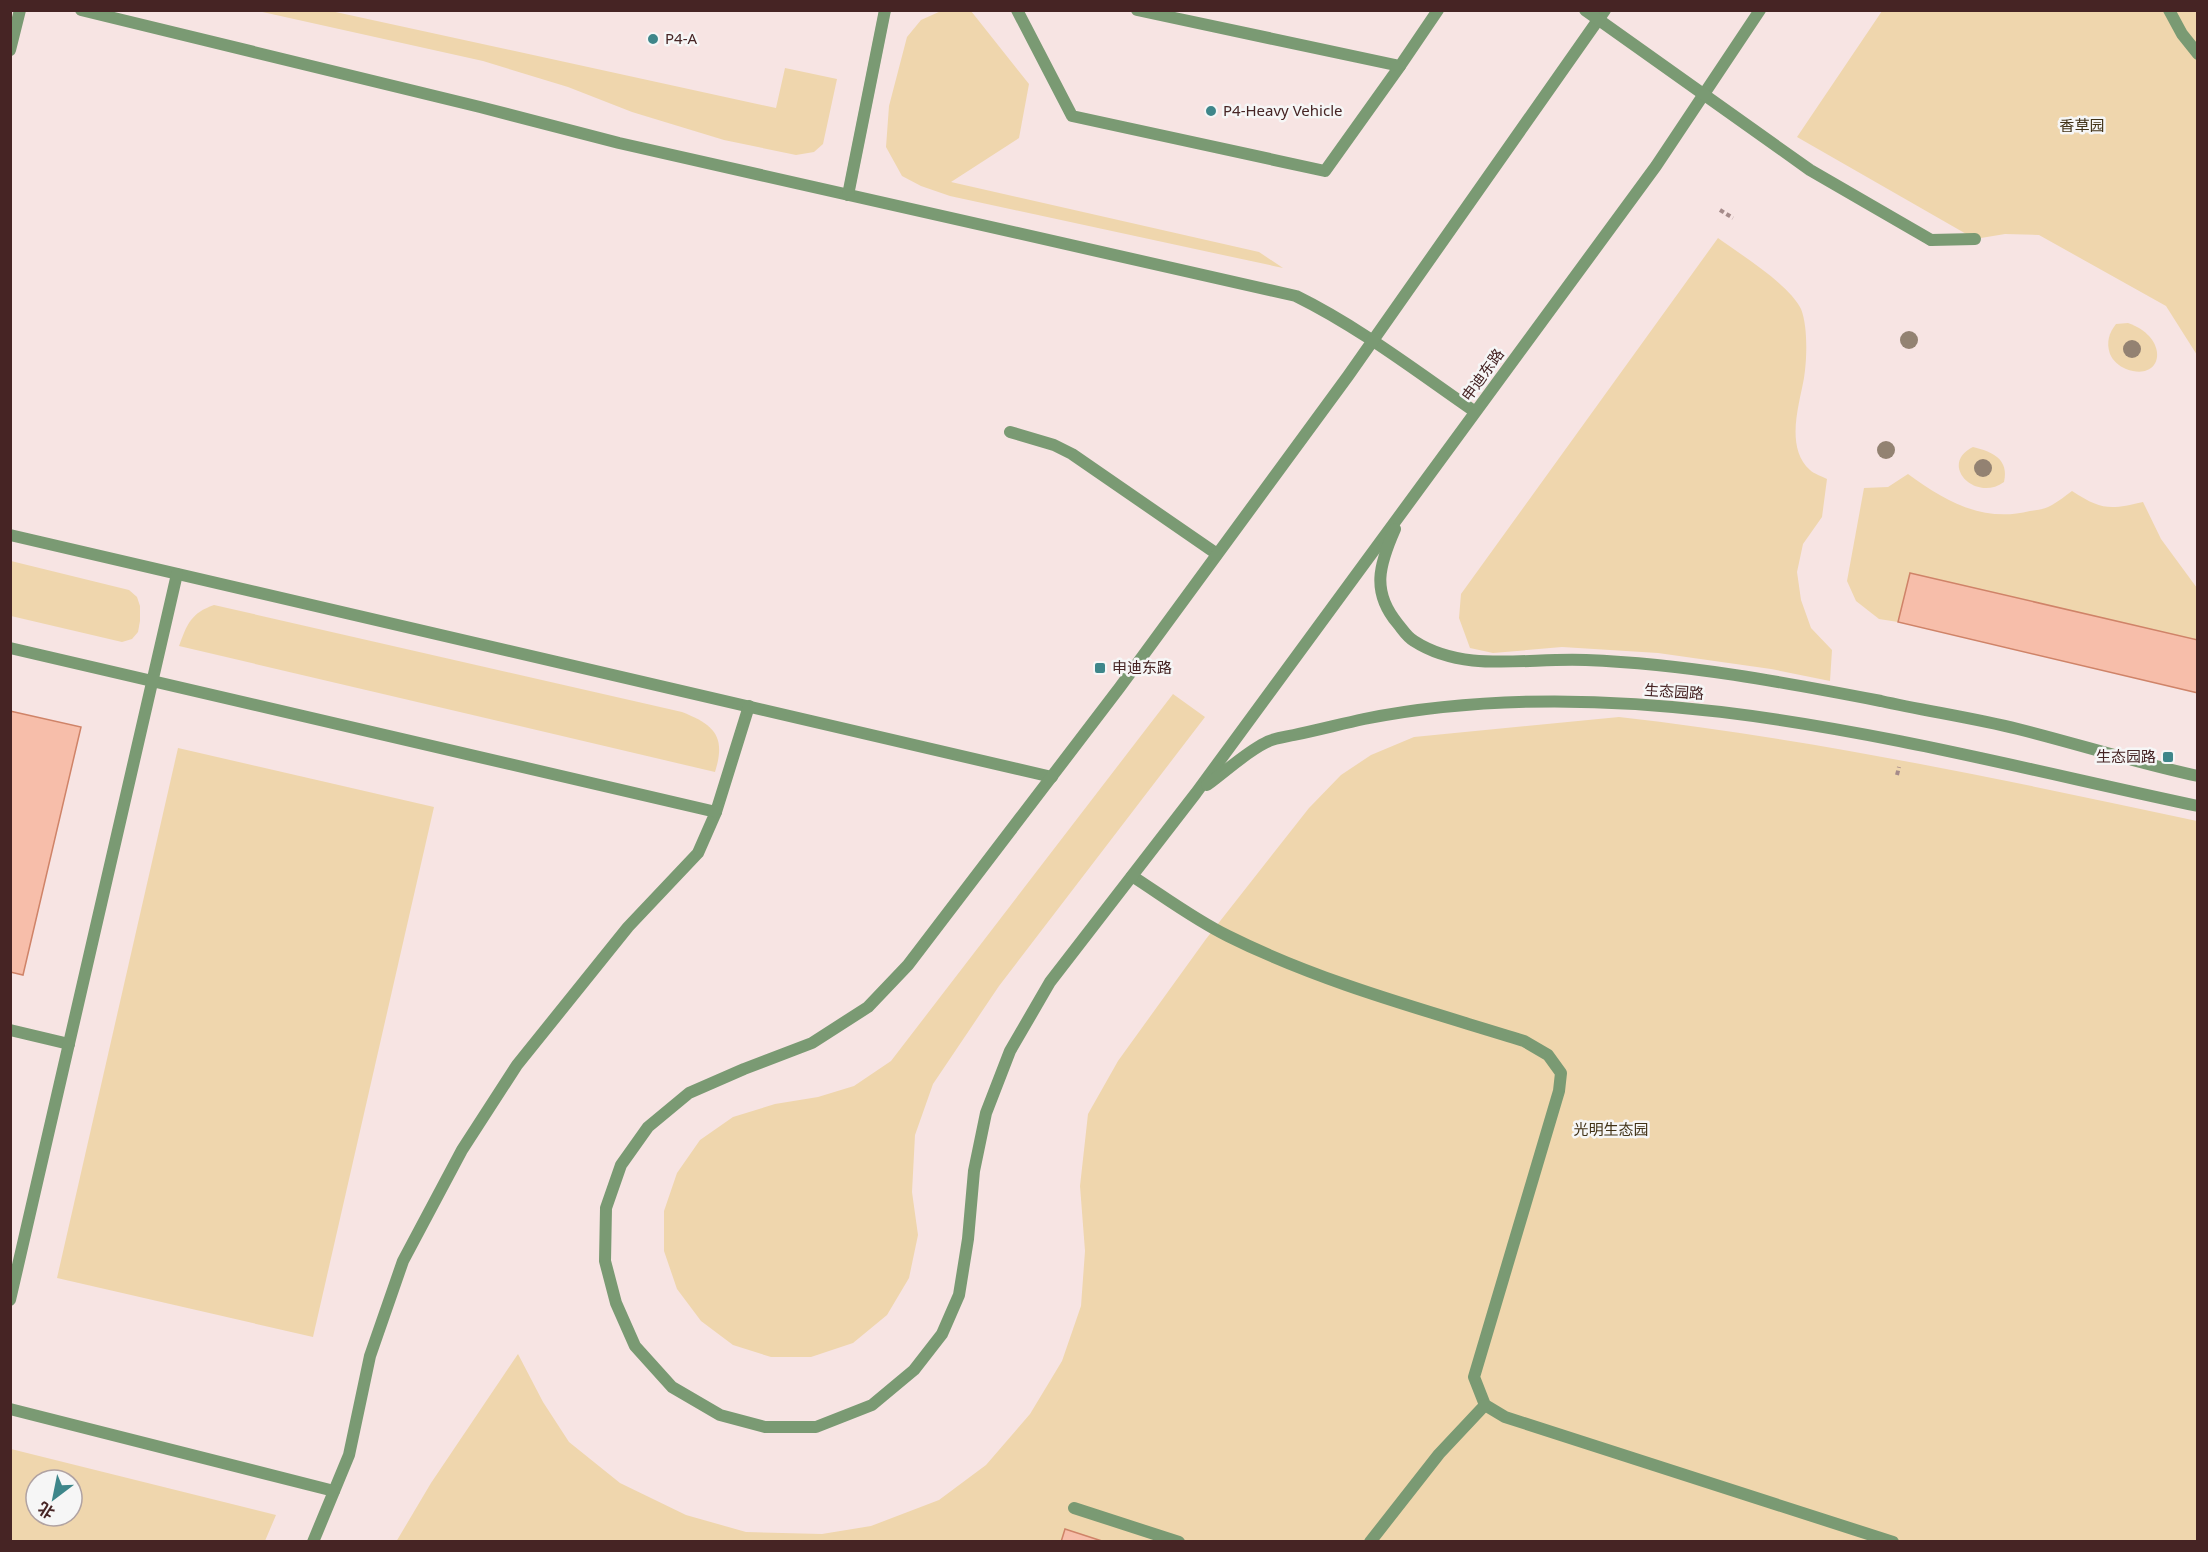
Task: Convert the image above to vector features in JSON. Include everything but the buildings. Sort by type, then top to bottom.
[{"type":"street","points":[[10,50],[20,10]]},
{"type":"street","points":[[81,10],[619,143],[1296,296],[1336,317],[1474,411]]},
{"type":"street","points":[[848,195],[885,10]]},
{"type":"street","points":[[1017,10],[1072,116],[1324,171],[1400,66],[1437,10]]},
{"type":"street","points":[[1137,10],[1400,66]]},
{"type":"street","points":[[1585,10],[1810,170],[1931,240],[1975,239]]},
{"type":"street","points":[[10,535],[1052,777],[1372,341],[1605,10]]},
{"type":"street","name":"申迪东路","points":[[1052,777],[908,965],[868,1007],[812,1043],[689,1093],[648,1126],[621,1166],[606,1208],[605,1262],[616,1303],[635,1346],[672,1387],[720,1415],[765,1427],[816,1427],[872,1405],[914,1370],[942,1334],[959,1295],[968,1239],[974,1171],[986,1113],[1010,1051],[1050,982],[1196,792],[1656,166],[1760,10]]},
{"type":"street","points":[[2169,10],[2182,34],[2198,54]]},
{"type":"street","points":[[1010,432],[1054,445],[1072,454],[1217,554]]},
{"type":"street","name":"生态园路","points":[[1407,504],[1387,546],[1381,570],[1380,593],[1391,616],[1412,640],[1437,653],[1464,660],[1494,662],[1583,659],[1631,662],[1713,671],[1796,684],[2016,729],[2198,776]]},
{"type":"street","points":[[10,1300],[177,574]]},
{"type":"street","points":[[10,648],[716,813]]},
{"type":"street","name":"生态园路","points":[[1196,792],[1266,742],[1353,721],[1412,710],[1479,704],[1597,701],[1713,710],[1889,740],[2198,806]]},
{"type":"street","points":[[313,1542],[349,1455],[370,1356],[402,1261],[462,1150],[518,1065],[628,927],[698,853],[716,813],[749,706]]},
{"type":"street","points":[[1132,876],[1226,936],[1254,949],[1311,973],[1524,1041],[1548,1055],[1561,1072],[1556,1102],[1474,1377],[1485,1405],[1505,1417],[1893,1542]]},
{"type":"street","points":[[10,1030],[69,1044]]},
{"type":"street","points":[[1370,1542],[1439,1454],[1485,1405]]},
{"type":"street","points":[[10,1409],[334,1491]]},
{"type":"street","points":[[1074,1508],[1179,1542]]},
{"type":"path","points":[[1720,210],[1733,219]]},
{"type":"green space","points":[[258,11],[331,11],[776,108],[785,68],[837,79],[823,144],[814,152],[796,155],[724,140],[632,112],[568,87],[483,61]]},
{"type":"green space","points":[[941,11],[971,11],[1029,84],[1019,138],[951,182],[1259,252],[1283,268],[950,196],[921,186],[902,176],[886,147],[889,106],[907,37],[921,20]]},
{"type":"green space","name":"香草园","points":[[1882,11],[2197,11],[2197,355],[2166,306],[2039,235],[2005,234],[1975,239],[1797,137]]},
{"type":"green space","points":[[1718,238],[1776,280],[1795,299],[1803,316],[1806,334],[1806,362],[1797,413],[1796,438],[1802,461],[1812,471],[1827,479],[1822,517],[1803,544],[1797,572],[1801,600],[1811,628],[1832,650],[1830,681],[1771,669],[1658,653],[1562,647],[1493,653],[1470,648],[1459,618],[1461,594]]},
{"type":"green space","points":[[2128,323],[2151,338],[2156,348],[2157,357],[2154,365],[2148,370],[2138,372],[2126,369],[2116,363],[2110,354],[2108,342],[2116,324]]},
{"type":"green space","points":[[1973,447],[1993,454],[2002,462],[2004,482],[1993,487],[1982,488],[1964,479],[1959,463],[1963,454]]},
{"type":"green space","points":[[1908,474],[1950,501],[1980,512],[1996,514],[2013,514],[2044,508],[2072,491],[2091,502],[2106,507],[2143,502],[2161,539],[2197,588],[2197,640],[1910,573],[1898,622],[1879,619],[1856,601],[1847,581],[1864,488],[1888,487]]},
{"type":"green space","points":[[11,561],[129,590],[137,597],[140,606],[138,632],[132,639],[122,642],[11,616]]},
{"type":"green space","points":[[214,605],[682,712],[703,722],[715,734],[719,750],[715,772],[179,646],[191,620],[206,608]]},
{"type":"green space","points":[[1173,694],[1205,717],[999,986],[933,1084],[915,1135],[912,1192],[918,1235],[909,1278],[887,1315],[853,1343],[811,1357],[771,1357],[733,1345],[701,1321],[677,1289],[664,1251],[664,1211],[677,1173],[700,1140],[733,1117],[775,1104],[818,1097],[854,1086],[891,1061]]},
{"type":"green space","name":"光明生态园","points":[[1619,717],[1837,749],[2197,821],[2197,1541],[396,1542],[431,1483],[518,1354],[543,1402],[569,1442],[620,1483],[686,1515],[746,1532],[822,1534],[871,1526],[939,1500],[986,1465],[1030,1414],[1062,1361],[1081,1306],[1085,1251],[1080,1186],[1088,1114],[1118,1061],[1206,939],[1309,808],[1341,775],[1371,755],[1414,737]]},
{"type":"green space","points":[[178,748],[434,807],[313,1337],[57,1278]]},
{"type":"green space","points":[[11,1449],[276,1515],[265,1541],[11,1541]]},
{"type":"place","name":"P4-A","points":[[653,39]]},
{"type":"place","name":"P4-Heavy Vehicle","points":[[1211,111]]},
{"type":"place","name":"申迪东路","points":[[1100,668]]},
{"type":"place","name":"生态园路","points":[[2168,757]]}]
